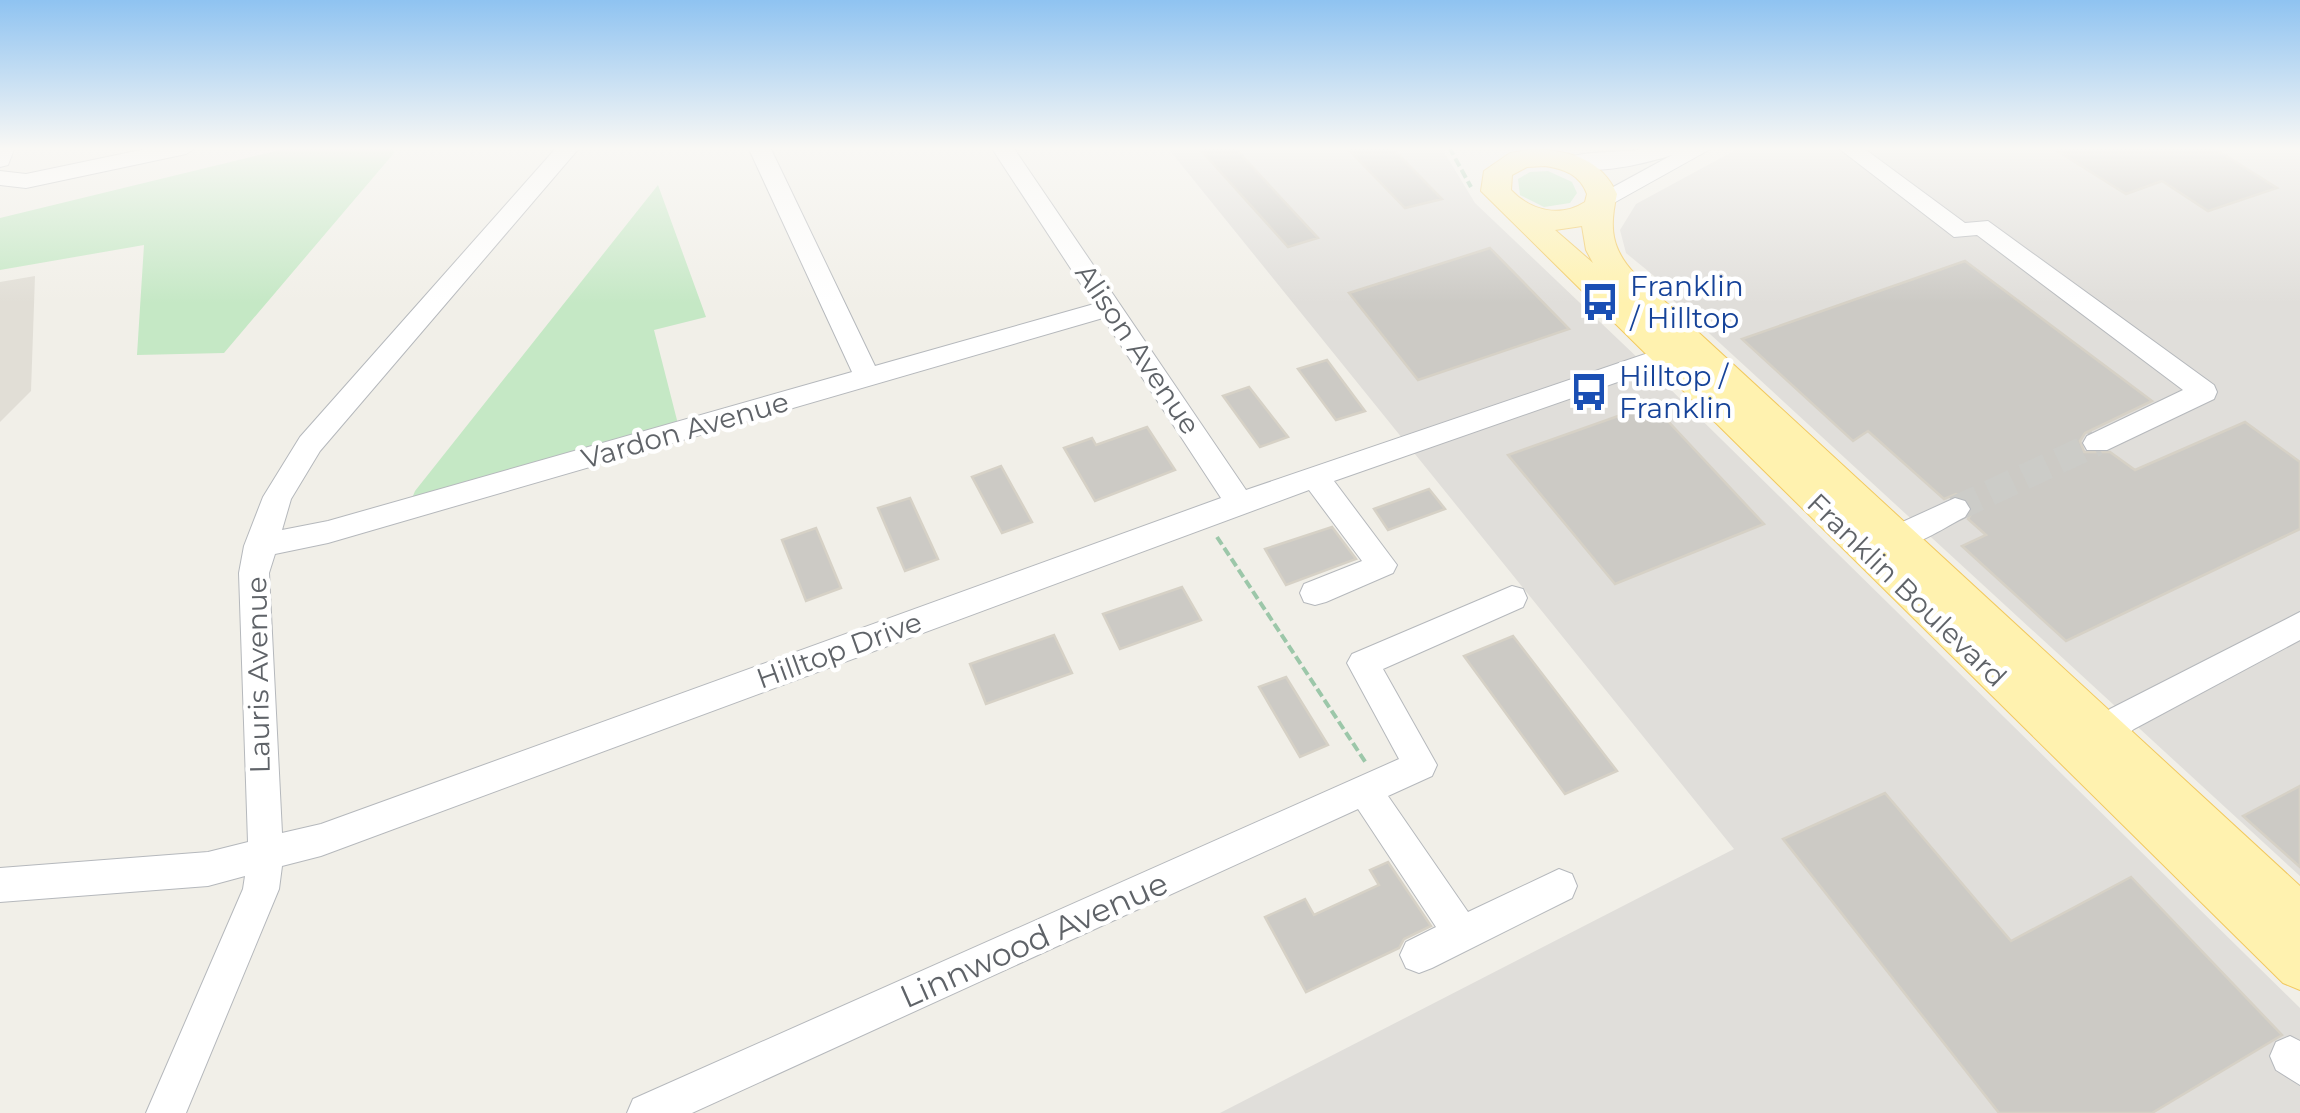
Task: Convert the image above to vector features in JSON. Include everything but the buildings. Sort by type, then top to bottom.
[{"type":"main road","points":[[1504,199],[1515,210],[1548,220],[1566,220],[1581,217],[1600,204],[1600,199]]},
{"type":"main road","name":"Franklin Boulevard","points":[[1600,204],[1594,228],[1604,259],[2300,916]]},
{"type":"main road","name":"Franklin Boulevard","points":[[1515,210],[1583,271],[1666,356],[2300,967]]},
{"type":"street","name":"Lauris Avenue","points":[[166,1113],[262,889],[266,856],[255,671],[254,573],[276,498],[310,444],[524,199]]},
{"type":"street","points":[[784,199],[868,378]]},
{"type":"street","name":"Alison Avenue","points":[[1037,199],[1240,502]]},
{"type":"street","points":[[1600,204],[1609,199]]},
{"type":"street","points":[[1918,199],[1962,232],[1980,226],[2204,392],[2097,443]]},
{"type":"street","name":"Vardon Avenue","points":[[259,546],[328,532],[1110,308]]},
{"type":"street","name":"Hilltop Drive","points":[[0,885],[208,869],[321,840],[1240,502],[1666,356]]},
{"type":"street","points":[[1314,593],[1382,565],[1315,477]]},
{"type":"street","points":[[1897,537],[1956,509]]},
{"type":"street","name":"Linnwood Avenue","points":[[647,1113],[1420,765],[1363,662],[1512,598]]},
{"type":"street","points":[[2105,732],[2300,625]]},
{"type":"street","points":[[1373,789],[1461,934]]},
{"type":"street","points":[[1419,955],[1560,886]]},
{"type":"path","points":[[1204,516],[1373,789]]},
{"type":"shaded area","points":[[1209,199],[1473,199],[2300,1008],[2300,1113],[1220,1113],[1734,849]]},
{"type":"shaded area","points":[[1645,199],[2300,199],[2300,876],[1626,253],[1620,230],[1636,204]]},
{"type":"shaded area","points":[[35,276],[31,391],[0,422],[0,282]]},
{"type":"green space","points":[[78,199],[355,199],[224,353],[137,355],[144,245],[0,270],[0,218]]},
{"type":"green space","points":[[647,199],[663,199],[706,317],[654,330],[679,428],[406,513],[415,491]]},
{"type":"green space","points":[[1528,199],[1573,199],[1570,203],[1544,207]]},
{"type":"tunnel","points":[[1955,509],[2097,443]]},
{"type":"place","name":"Franklin / Hilltop","points":[[1600,302]]},
{"type":"place","name":"Hilltop / Franklin","points":[[1589,392]]}]
